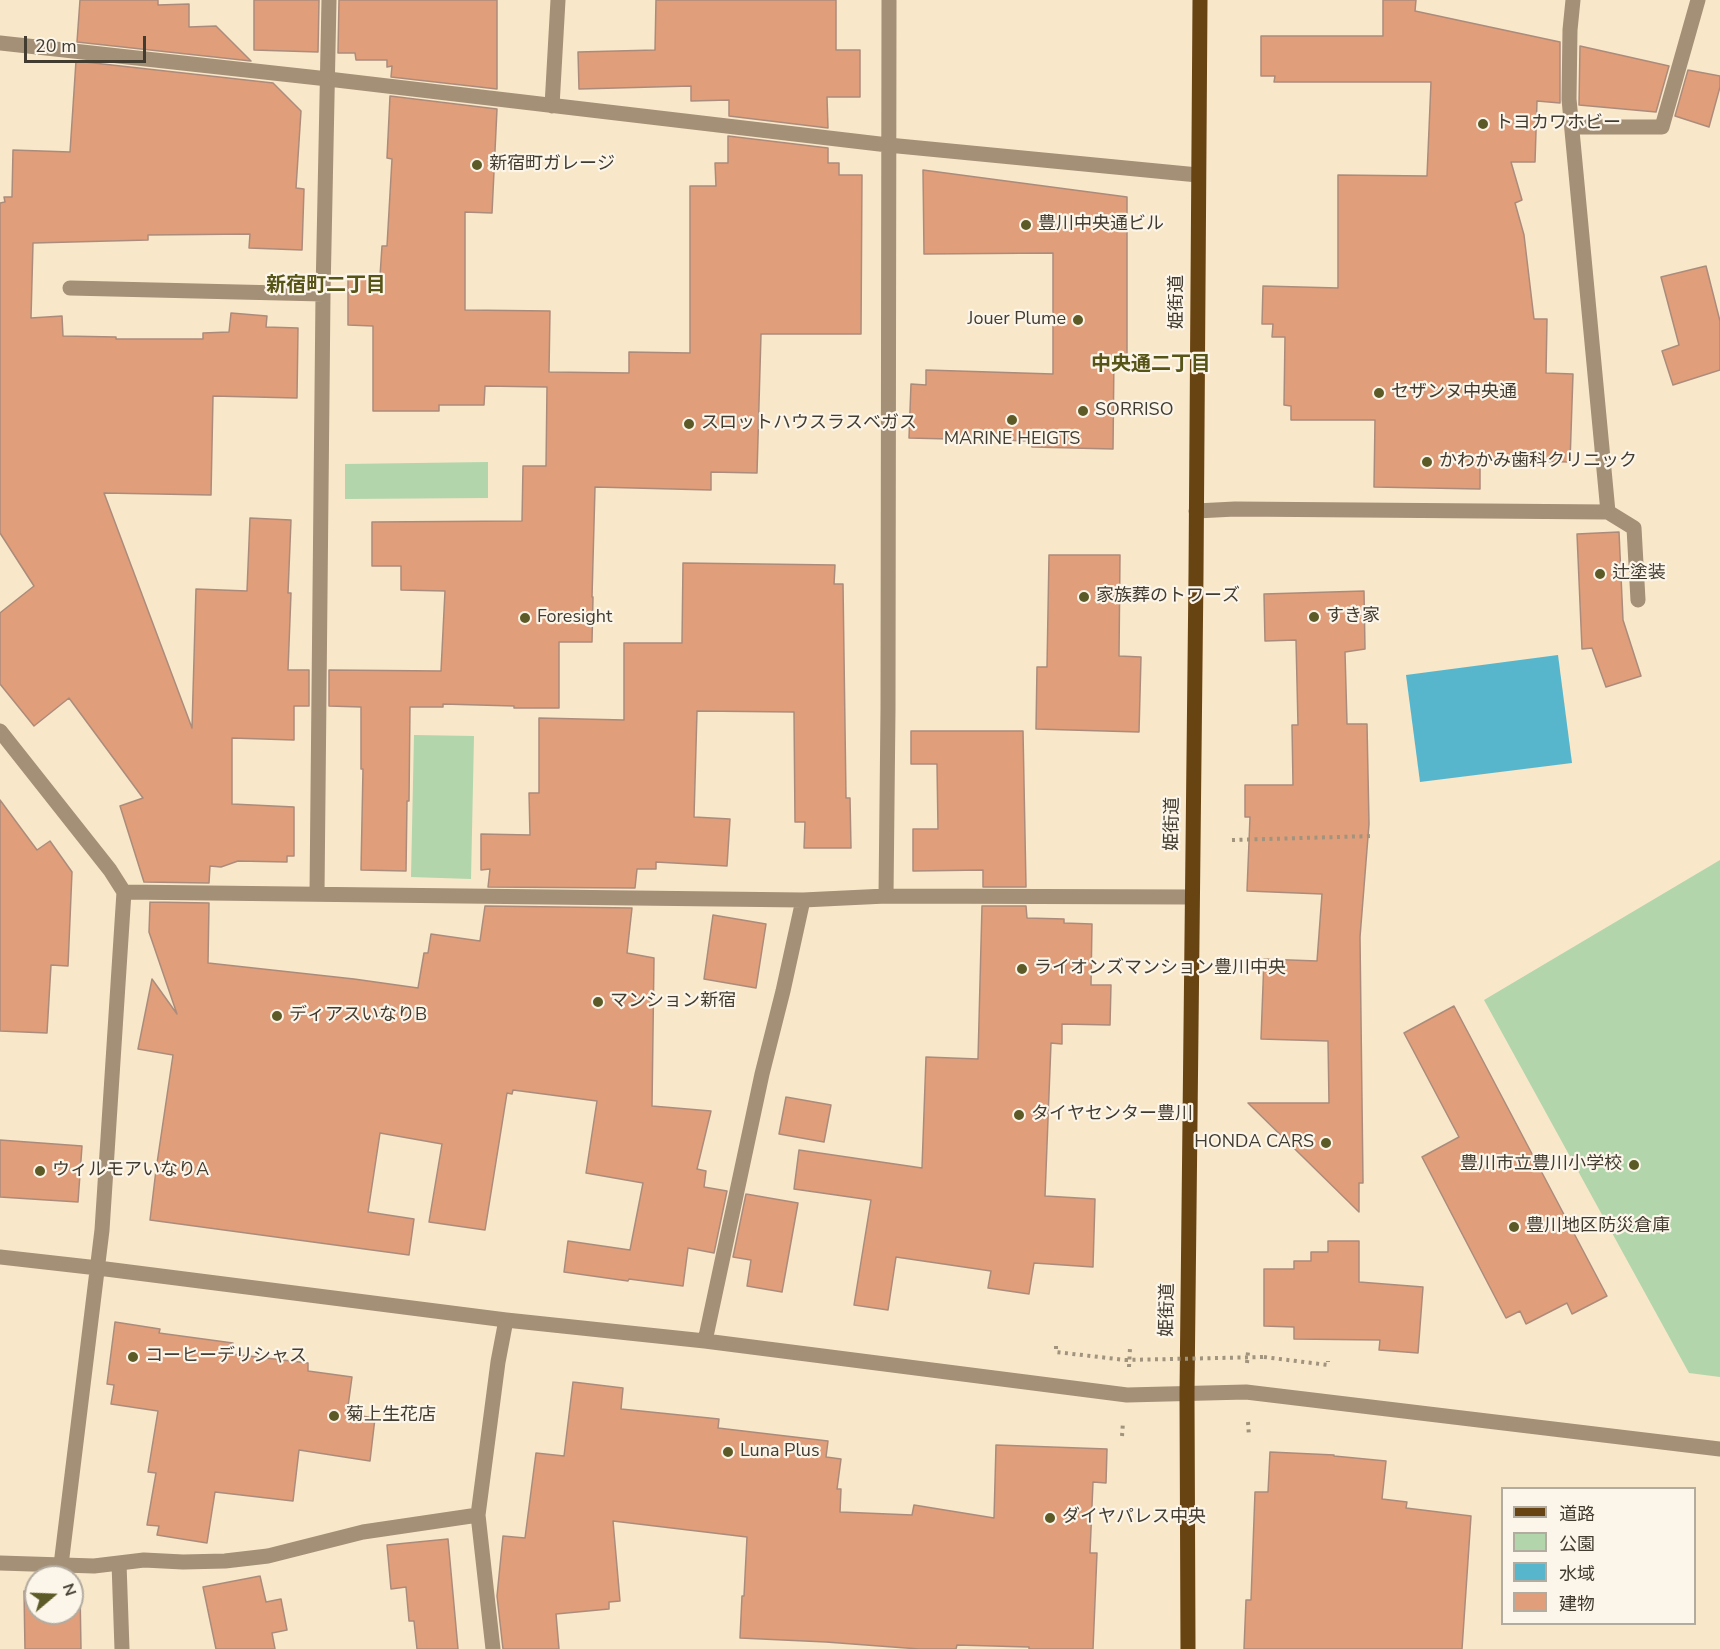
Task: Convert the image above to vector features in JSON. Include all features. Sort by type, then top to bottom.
[{"type":"main road","name":"姫街道","points":[[1188,1649],[1187,1393],[1200,0]]},
{"type":"street","points":[[317,893],[323,294],[329,0]]},
{"type":"street","points":[[552,106],[558,0]]},
{"type":"street","points":[[886,896],[889,0]]},
{"type":"street","points":[[1573,0],[1569,99],[1608,513]]},
{"type":"street","points":[[1572,127],[1662,126],[1698,0]]},
{"type":"street","points":[[0,43],[888,145],[1198,175]]},
{"type":"street","points":[[70,288],[323,294]]},
{"type":"street","points":[[1196,511],[1236,509],[1608,513],[1634,528],[1638,600]]},
{"type":"street","points":[[0,731],[110,870],[124,892],[102,1230],[61,1565],[0,1563]]},
{"type":"street","points":[[124,892],[803,900],[886,896],[1191,897]]},
{"type":"street","points":[[705,1341],[762,1074],[803,900]]},
{"type":"street","points":[[0,1257],[506,1320],[705,1341],[1127,1395],[1246,1392],[1720,1449]]},
{"type":"street","points":[[493,1649],[478,1515],[506,1320]]},
{"type":"street","points":[[84,1566],[144,1560],[225,1561],[268,1556],[363,1532],[478,1515]]},
{"type":"street","points":[[119,1563],[122,1649]]},
{"type":"path","points":[[1232,840],[1373,836]]},
{"type":"path","points":[[1056,1346],[1056,1352],[1125,1360],[1264,1357],[1328,1365],[1328,1361]]},
{"type":"green space","points":[[488,462],[488,498],[345,499],[345,464]]},
{"type":"green space","points":[[414,735],[474,736],[471,879],[411,877]]},
{"type":"green space","points":[[1720,860],[1720,1377],[1689,1373],[1484,1000]]},
{"type":"water","points":[[1558,655],[1572,763],[1420,782],[1406,675]]},
{"type":"building","points":[[80,0],[158,0],[158,5],[189,4],[189,27],[216,26],[251,61],[77,42]]},
{"type":"building","points":[[254,0],[319,0],[318,52],[254,50]]},
{"type":"building","points":[[339,0],[497,0],[497,89],[391,77],[392,66],[387,67],[387,60],[356,60],[355,53],[338,53]]},
{"type":"building","points":[[656,0],[836,0],[836,50],[860,50],[860,97],[827,97],[828,128],[729,116],[729,100],[691,101],[691,86],[579,89],[578,52],[655,50]]},
{"type":"building","points":[[1383,0],[1416,0],[1415,11],[1560,42],[1560,103],[1537,101],[1535,162],[1511,162],[1522,200],[1515,203],[1524,235],[1534,319],[1547,319],[1546,373],[1573,374],[1570,462],[1480,460],[1480,489],[1374,487],[1375,420],[1291,420],[1291,406],[1284,405],[1285,337],[1272,337],[1273,324],[1262,324],[1263,286],[1338,288],[1338,175],[1427,176],[1431,82],[1274,82],[1275,76],[1261,76],[1261,36],[1383,36]]},
{"type":"building","points":[[1580,46],[1669,66],[1656,112],[1579,105]]},
{"type":"building","points":[[76,61],[273,83],[301,111],[296,188],[304,189],[302,250],[249,248],[250,234],[148,235],[148,240],[33,243],[31,318],[62,316],[63,336],[116,337],[116,339],[203,339],[203,333],[229,332],[231,313],[267,316],[266,327],[298,328],[297,398],[213,396],[211,495],[104,493],[192,728],[196,589],[247,591],[250,518],[291,520],[288,670],[309,670],[309,706],[294,706],[294,740],[232,738],[232,804],[294,807],[294,856],[287,856],[287,862],[238,861],[221,867],[210,866],[209,883],[144,882],[120,806],[143,798],[69,698],[34,726],[0,684],[0,613],[34,586],[0,533],[0,203],[5,202],[4,197],[12,197],[13,150],[70,152]]},
{"type":"building","points":[[1688,70],[1720,76],[1720,87],[1709,127],[1675,116]]},
{"type":"building","points":[[390,96],[497,109],[492,213],[465,212],[465,310],[550,311],[549,372],[629,373],[629,352],[690,353],[690,186],[716,186],[715,163],[728,163],[728,136],[828,148],[828,163],[839,163],[839,175],[862,175],[861,334],[761,334],[757,473],[711,472],[711,490],[595,487],[592,642],[559,642],[559,708],[443,704],[443,707],[410,707],[406,871],[361,870],[363,769],[361,769],[361,707],[329,706],[329,670],[441,671],[445,591],[401,590],[401,566],[372,566],[372,522],[522,521],[523,466],[546,466],[547,387],[485,386],[484,405],[439,405],[439,411],[373,411],[373,326],[348,325],[348,275],[380,276],[382,246],[387,246],[392,159],[387,158]]},
{"type":"building","points":[[923,170],[1127,197],[1127,354],[1114,354],[1113,449],[1032,447],[1032,441],[909,438],[911,384],[926,385],[926,370],[1053,374],[1053,253],[924,254]]},
{"type":"building","points":[[1706,266],[1720,321],[1720,370],[1673,385],[1662,351],[1679,345],[1661,277]]},
{"type":"building","points":[[1619,532],[1623,620],[1641,676],[1606,687],[1592,648],[1582,649],[1577,534]]},
{"type":"building","points":[[1049,555],[1120,555],[1119,656],[1141,657],[1139,732],[1036,729],[1037,667],[1047,667]]},
{"type":"building","points":[[683,563],[835,565],[834,584],[843,584],[846,798],[850,798],[851,848],[804,848],[805,822],[795,822],[794,712],[697,711],[694,817],[730,819],[727,866],[656,862],[656,869],[637,869],[635,888],[488,887],[490,869],[481,870],[481,834],[530,835],[529,793],[539,793],[539,718],[624,720],[624,643],[682,643]]},
{"type":"building","points":[[1364,591],[1365,649],[1345,652],[1347,724],[1367,724],[1369,824],[1360,937],[1363,1183],[1359,1183],[1359,1212],[1248,1103],[1329,1103],[1328,1041],[1261,1039],[1264,959],[1317,961],[1322,894],[1247,891],[1250,817],[1245,817],[1245,785],[1293,785],[1292,725],[1298,725],[1296,640],[1265,641],[1264,594]]},
{"type":"building","points":[[911,731],[1023,731],[1026,887],[983,887],[983,870],[913,871],[913,829],[938,829],[937,764],[911,764]]},
{"type":"building","points":[[0,800],[37,850],[50,841],[72,872],[68,966],[51,965],[47,1033],[0,1031]]},
{"type":"building","points":[[150,902],[209,903],[208,963],[418,988],[424,953],[428,953],[431,934],[480,941],[485,906],[632,908],[627,953],[654,958],[652,1106],[711,1111],[697,1169],[706,1171],[704,1187],[727,1191],[714,1253],[688,1248],[683,1286],[564,1272],[568,1241],[630,1250],[643,1183],[586,1173],[597,1101],[513,1090],[512,1094],[507,1093],[485,1230],[429,1222],[442,1144],[380,1133],[368,1212],[414,1219],[409,1255],[150,1220],[173,1055],[138,1049],[152,979],[177,1014],[149,932]]},
{"type":"building","points":[[982,906],[1026,906],[1027,918],[1064,919],[1064,923],[1092,924],[1091,985],[1111,985],[1110,1025],[1062,1024],[1062,1044],[1051,1043],[1045,1196],[1095,1199],[1093,1267],[1034,1263],[1029,1294],[988,1288],[991,1271],[896,1257],[888,1310],[854,1305],[871,1200],[794,1189],[799,1150],[922,1168],[926,1057],[978,1059]]},
{"type":"building","points":[[713,915],[766,924],[756,988],[704,979]]},
{"type":"building","name":"豊川地区防災倉庫","points":[[1454,1006],[1607,1296],[1572,1314],[1567,1303],[1526,1324],[1520,1311],[1506,1318],[1422,1157],[1459,1137],[1404,1033]]},
{"type":"building","points":[[786,1097],[831,1105],[824,1142],[779,1134]]},
{"type":"building","name":"ウィルモアいなりA","points":[[0,1140],[82,1146],[78,1202],[0,1197]]},
{"type":"building","points":[[746,1194],[798,1203],[782,1292],[747,1286],[751,1260],[733,1257]]},
{"type":"building","points":[[1328,1241],[1359,1241],[1359,1282],[1423,1287],[1418,1353],[1379,1350],[1380,1340],[1294,1339],[1294,1327],[1264,1326],[1264,1269],[1294,1269],[1294,1261],[1311,1261],[1311,1252],[1328,1252]]},
{"type":"building","points":[[115,1322],[160,1329],[159,1333],[233,1343],[232,1354],[308,1363],[308,1371],[352,1377],[347,1414],[375,1418],[370,1461],[299,1450],[293,1501],[215,1492],[207,1543],[157,1535],[159,1526],[147,1525],[156,1473],[148,1472],[158,1411],[111,1404],[114,1385],[107,1384]]},
{"type":"building","points":[[573,1382],[623,1388],[621,1409],[719,1419],[718,1428],[828,1441],[826,1457],[841,1459],[837,1489],[841,1489],[840,1512],[912,1515],[914,1505],[994,1518],[996,1445],[1107,1449],[1106,1483],[1093,1482],[1090,1553],[1097,1553],[1093,1649],[1029,1649],[1029,1647],[957,1645],[956,1649],[919,1649],[740,1638],[747,1537],[613,1521],[620,1601],[609,1602],[609,1609],[556,1614],[559,1649],[503,1649],[497,1596],[503,1536],[525,1538],[536,1453],[564,1456]]},
{"type":"building","points":[[1270,1452],[1334,1455],[1386,1461],[1382,1499],[1407,1502],[1406,1508],[1471,1516],[1462,1649],[1244,1649],[1246,1600],[1251,1600],[1255,1492],[1268,1492]]},
{"type":"building","points":[[448,1539],[458,1649],[417,1649],[414,1621],[409,1621],[406,1587],[391,1589],[387,1545]]},
{"type":"building","points":[[260,1576],[266,1602],[281,1599],[287,1630],[272,1633],[275,1649],[216,1649],[203,1587]]},
{"type":"building","points":[[25,1625],[81,1625],[81,1649],[25,1649]]},
{"type":"place","name":"トヨカワホビー","points":[[1483,124]]},
{"type":"place","name":"新宿町ガレージ","points":[[477,165]]},
{"type":"place","name":"豊川中央通ビル","points":[[1026,225]]},
{"type":"place","name":"Jouer Plume","points":[[1078,320]]},
{"type":"place","name":"セザンヌ中央通","points":[[1379,393]]},
{"type":"place","name":"SORRISO","points":[[1083,411]]},
{"type":"place","name":"MARINE HEIGTS","points":[[1012,420]]},
{"type":"place","name":"スロットハウスラスベガス","points":[[689,424]]},
{"type":"place","name":"かわかみ歯科クリニック","points":[[1427,462]]},
{"type":"place","name":"辻塗装","points":[[1600,574]]},
{"type":"place","name":"家族葬のトワーズ","points":[[1084,597]]},
{"type":"place","name":"すき家","points":[[1314,617]]},
{"type":"place","name":"Foresight","points":[[525,618]]},
{"type":"place","name":"ライオンズマンション豊川中央","points":[[1022,969]]},
{"type":"place","name":"マンション新宿","points":[[598,1002]]},
{"type":"place","name":"ディアスいなりB","points":[[277,1016]]},
{"type":"place","name":"タイヤセンター豊川","points":[[1019,1115]]},
{"type":"place","name":"HONDA CARS","points":[[1326,1143]]},
{"type":"place","name":"豊川市立豊川小学校","points":[[1634,1165]]},
{"type":"place","name":"ウィルモアいなりA","points":[[40,1171]]},
{"type":"place","name":"豊川地区防災倉庫","points":[[1514,1227]]},
{"type":"place","name":"コーヒーデリシャス","points":[[133,1357]]},
{"type":"place","name":"菊上生花店","points":[[334,1416]]},
{"type":"place","name":"Luna Plus","points":[[728,1452]]},
{"type":"place","name":"ダイヤパレス中央","points":[[1050,1518]]},
{"type":"district","name":"新宿町二丁目","points":[[326,286]]},
{"type":"district","name":"中央通二丁目","points":[[1151,365]]}]
